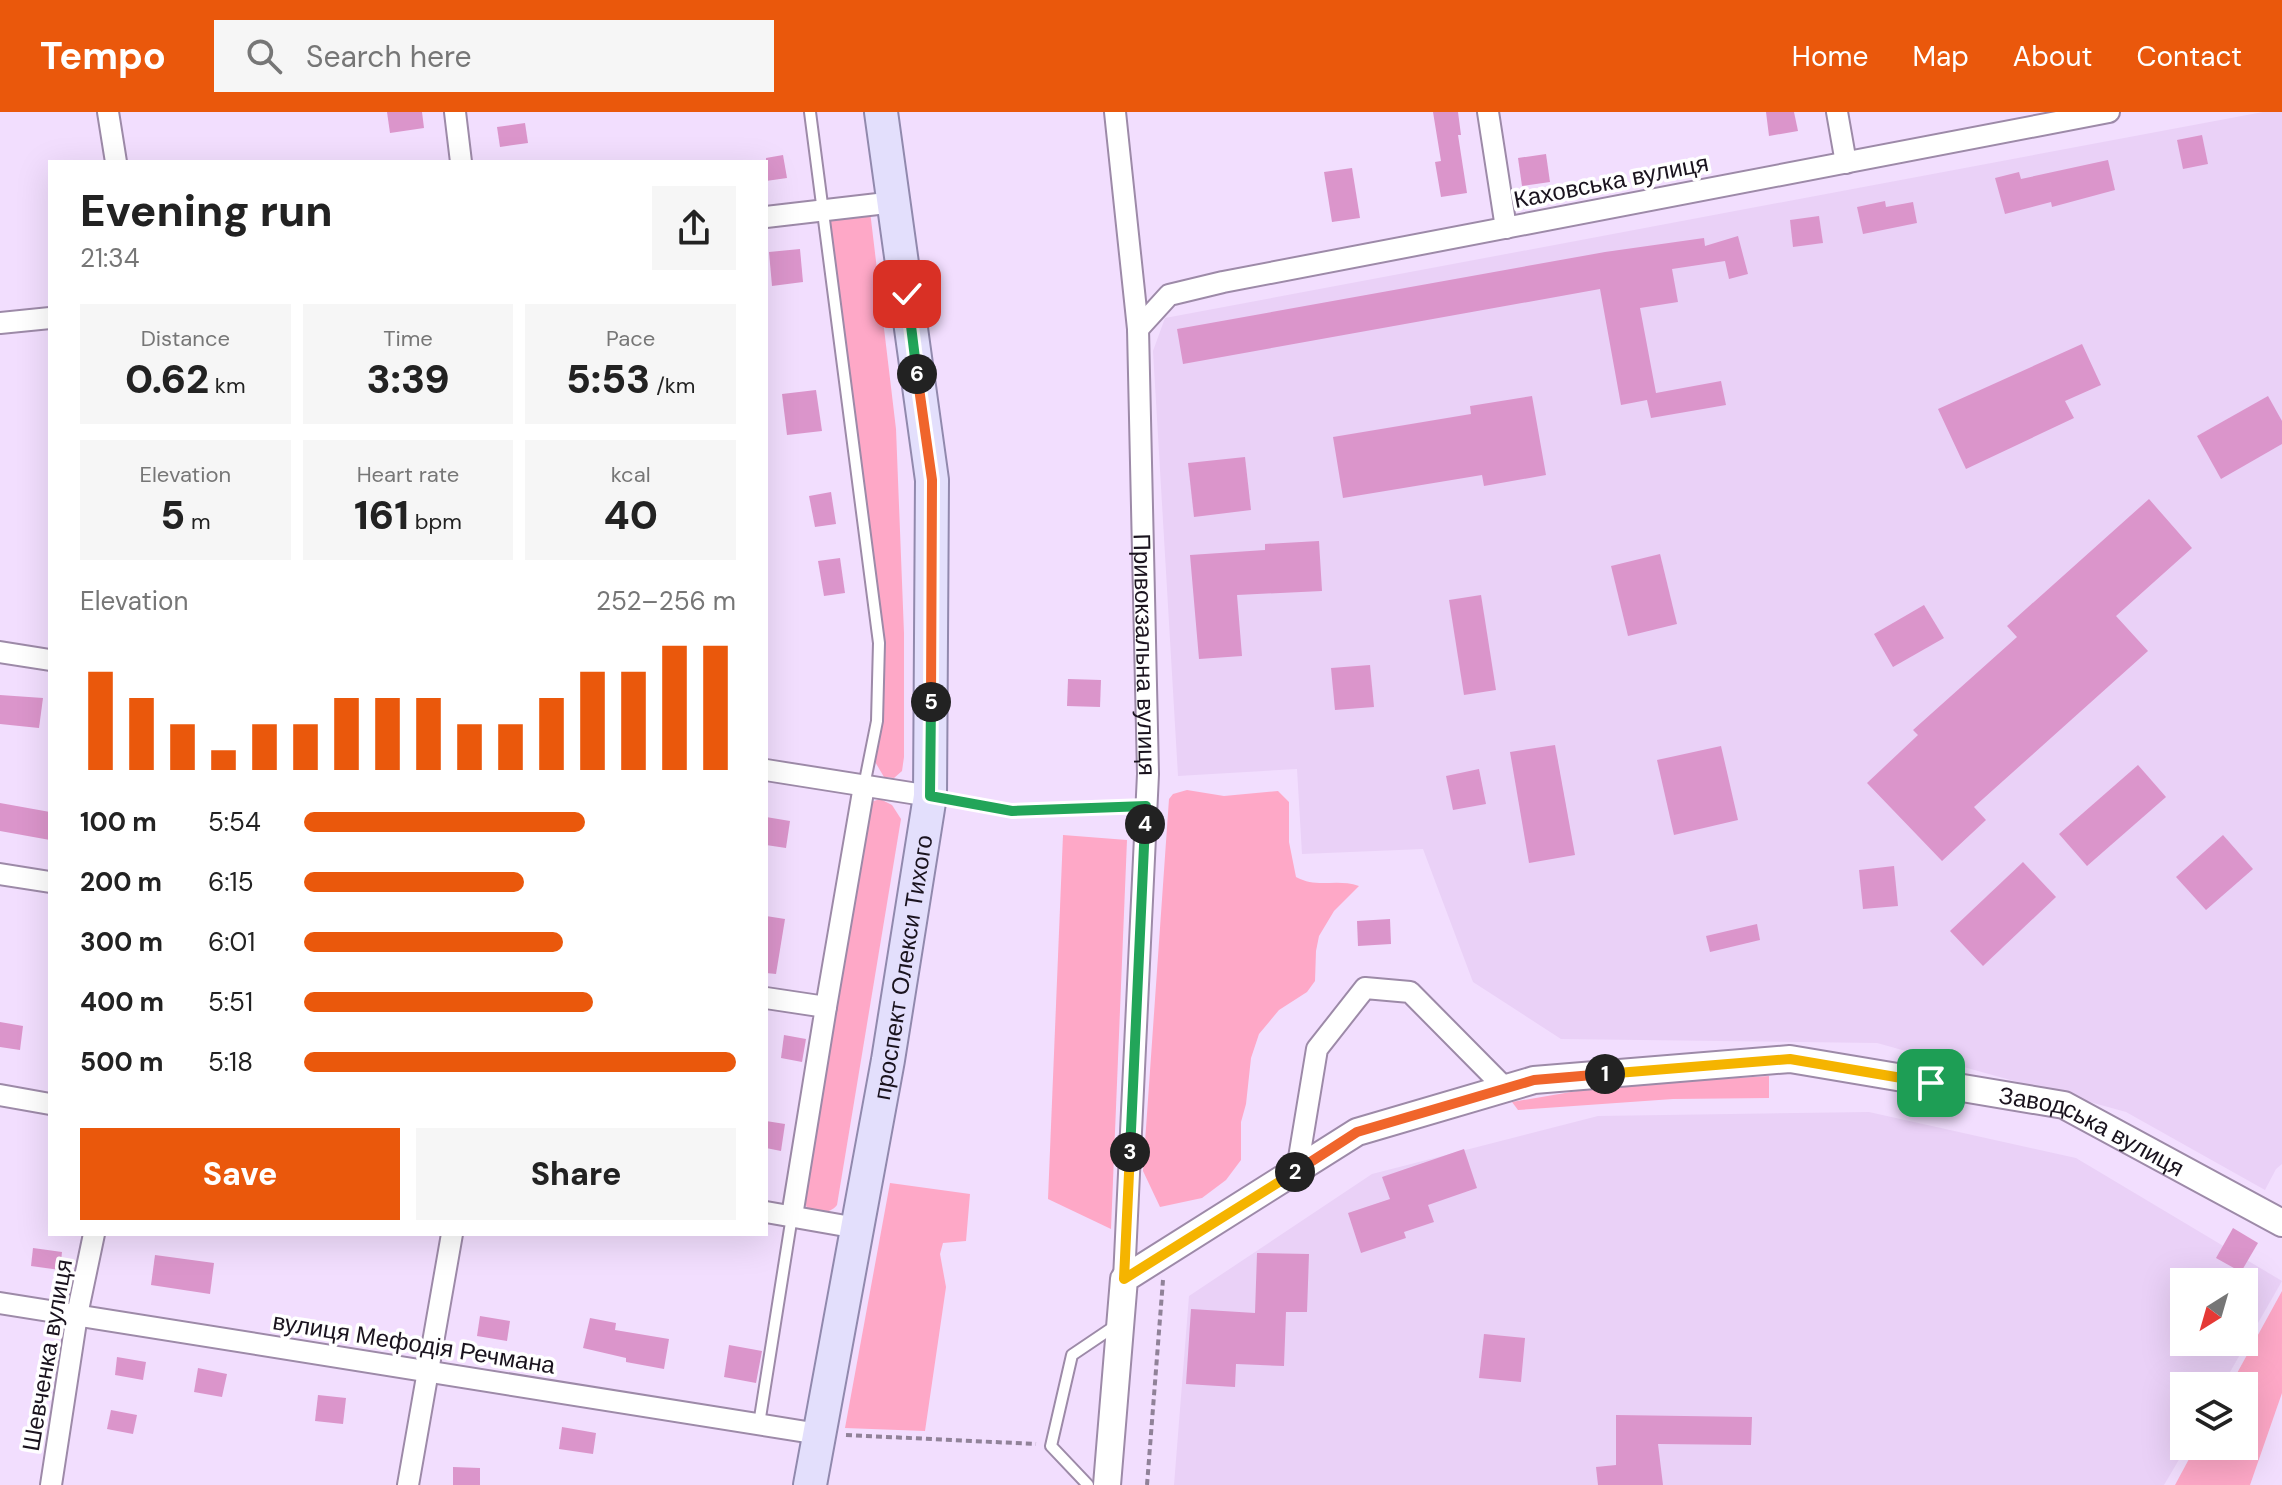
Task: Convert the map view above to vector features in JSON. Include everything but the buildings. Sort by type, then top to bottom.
[{"type":"main road","name":"проспект Олекси Тихого","points":[[810,1485],[930,796],[932,480],[881,112]]},
{"type":"street","points":[[108,112],[116,160]]},
{"type":"street","points":[[455,112],[461,160]]},
{"type":"street","name":"Привокзальна вулиця","points":[[1107,1485],[1124,1279],[1148,774],[1138,329],[1115,112]]},
{"type":"street","points":[[1488,112],[1506,228]]},
{"type":"street","points":[[1837,112],[1846,163]]},
{"type":"street","name":"Каховська вулиця","points":[[1138,329],[1169,295],[2109,112]]},
{"type":"street","points":[[768,217],[895,202]]},
{"type":"street","points":[[0,323],[48,318]]},
{"type":"street","points":[[0,652],[48,660]]},
{"type":"street","points":[[768,770],[930,796]]},
{"type":"street","points":[[792,1216],[864,786]]},
{"type":"street","points":[[0,874],[48,882]]},
{"type":"street","points":[[1297,1170],[1317,1049],[1365,988],[1410,992],[1506,1089]]},
{"type":"street","points":[[768,998],[826,1007]]},
{"type":"street","name":"Заводська вулиця","points":[[1124,1279],[1357,1132],[1534,1080],[1790,1059],[2064,1105],[2282,1223]]},
{"type":"street","points":[[0,1095],[48,1104]]},
{"type":"street","points":[[768,1212],[857,1228]]},
{"type":"street","name":"Шевченка вулиця","points":[[51,1485],[77,1315],[94,1236]]},
{"type":"street","points":[[408,1485],[452,1236]]},
{"type":"street","name":"вулиця Мефодія Речмана","points":[[0,1303],[819,1434]]},
{"type":"lane","points":[[810,112],[879,643],[877,721],[864,786]]},
{"type":"lane","points":[[759,1424],[792,1216]]},
{"type":"lane","points":[[1088,1485],[1051,1446],[1072,1355],[1120,1323]]},
{"type":"path","points":[[930,796],[1012,811],[1146,806]]},
{"type":"path","points":[[1147,1485],[1165,1253]]},
{"type":"path","points":[[819,1434],[973,1439],[1051,1446]]},
{"type":"shaded area","points":[[2263,112],[2282,112],[2282,1164],[2265,1190],[2126,1112],[1877,1043],[1561,1039],[1473,982],[1423,849],[1302,854],[1297,769],[1178,776],[1153,351],[1165,318]]},
{"type":"shaded area","points":[[870,211],[896,429],[904,633],[904,757],[902,771],[894,778],[884,777],[874,760],[882,721],[885,644],[829,215]]},
{"type":"shaded area","points":[[1187,790],[1224,796],[1278,791],[1289,802],[1289,842],[1296,877],[1304,881],[1359,886],[1334,911],[1319,936],[1315,981],[1307,992],[1279,1010],[1259,1034],[1251,1058],[1241,1122],[1241,1160],[1226,1180],[1202,1198],[1160,1207],[1143,1171],[1169,799],[1173,794]]},
{"type":"shaded area","points":[[880,799],[892,805],[901,819],[837,1205],[827,1211],[819,1211],[807,1208],[803,1197],[865,811],[871,802]]},
{"type":"shaded area","points":[[1063,835],[1127,840],[1111,1229],[1048,1199]]},
{"type":"shaded area","points":[[1769,1076],[1769,1098],[1673,1099],[1518,1110],[1512,1102],[1606,1086]]},
{"type":"shaded area","points":[[1869,1112],[2076,1158],[2282,1281],[2258,1323],[2258,1268],[2170,1268],[2170,1356],[2239,1356],[2230,1372],[2170,1372],[2170,1460],[2179,1460],[2164,1485],[1174,1485],[1189,1296],[1372,1174],[1598,1116]]},
{"type":"shaded area","points":[[890,1183],[970,1194],[966,1241],[943,1243],[940,1254],[946,1287],[925,1431],[845,1428]]},
{"type":"shaded area","points":[[2282,1291],[2282,1393],[2250,1485],[2175,1485],[2188,1460],[2258,1460],[2258,1372],[2238,1372],[2246,1356],[2258,1356],[2258,1335]]},
{"type":"route","points":[[907,294],[932,480],[930,796],[1012,811],[1146,806],[1124,1279],[1357,1132],[1534,1080],[1790,1059],[1931,1083]]}]
